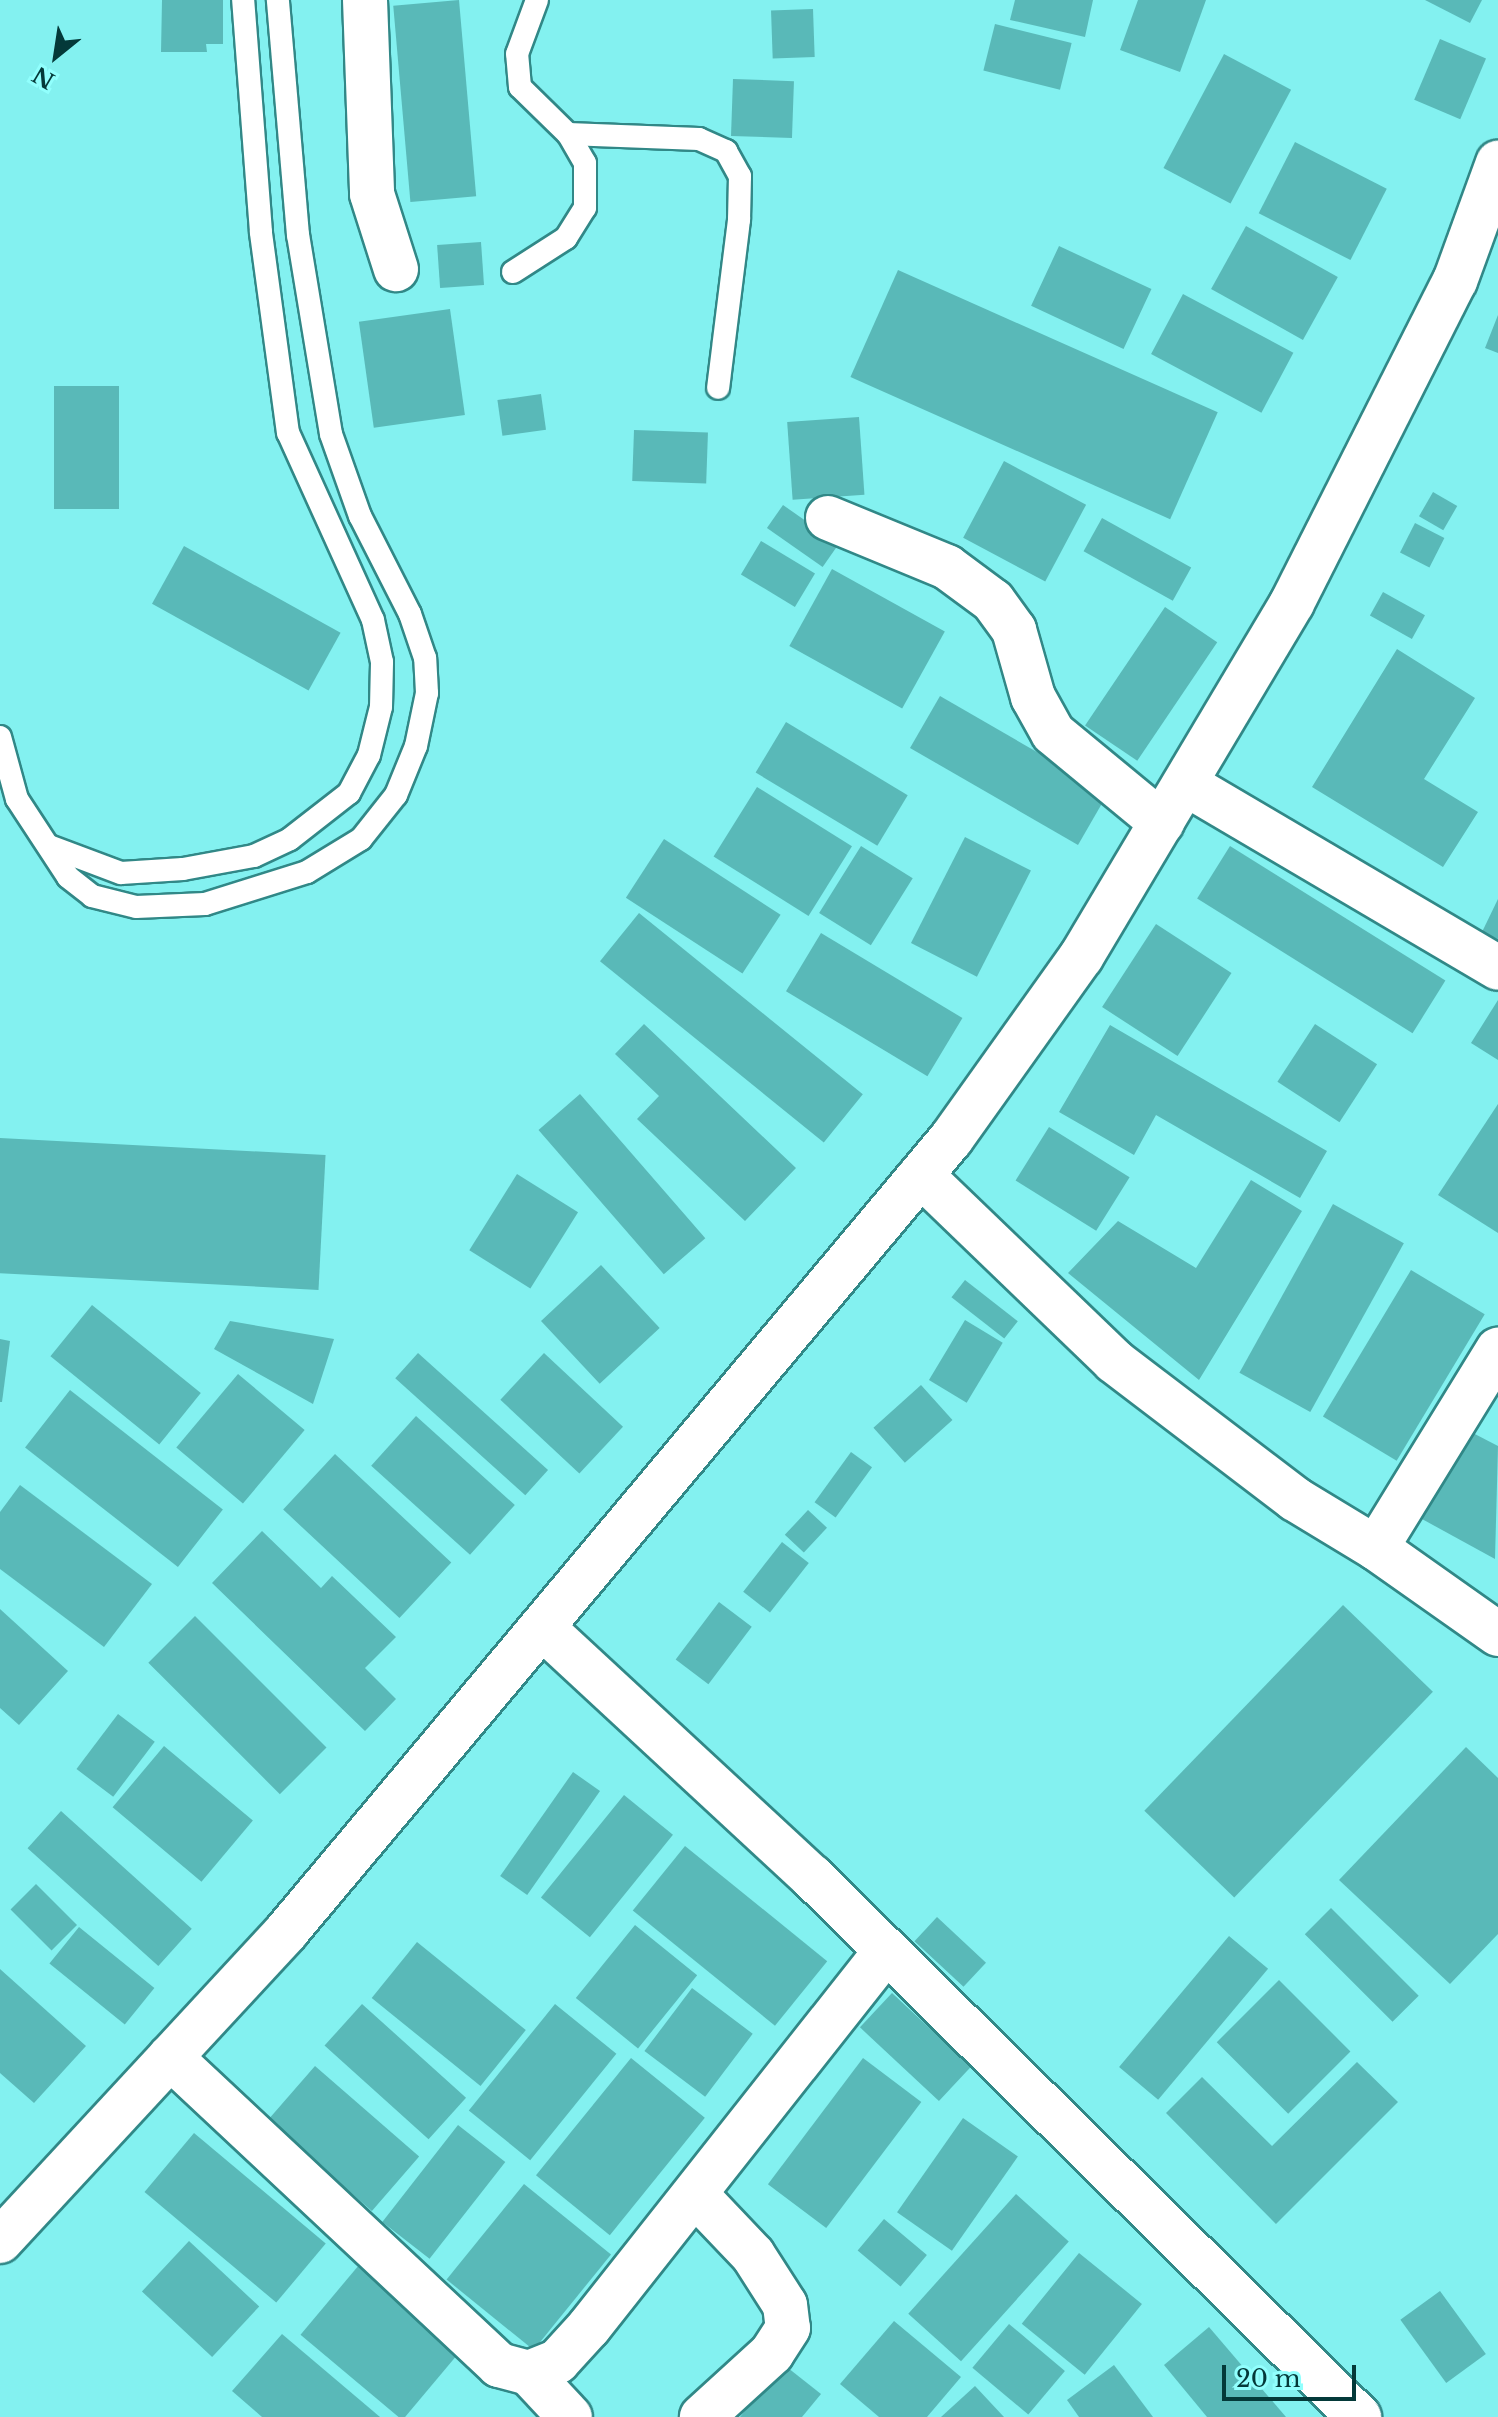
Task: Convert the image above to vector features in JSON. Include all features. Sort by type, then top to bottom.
[{"type":"street","points":[[365,0],[372,194],[396,269]]},
{"type":"street","points":[[0,2241],[286,1932],[543,1628],[921,1175],[1081,957],[1292,603],[1448,295],[1498,163]]},
{"type":"street","points":[[828,518],[947,567],[993,601],[1014,630],[1033,697],[1053,733],[1162,823]]},
{"type":"street","points":[[1186,784],[1498,968]]},
{"type":"street","points":[[921,1175],[1114,1361],[1295,1499],[1376,1548],[1498,1634]]},
{"type":"street","points":[[1376,1548],[1498,1350]]},
{"type":"street","points":[[543,1628],[886,1951],[1359,2417]]},
{"type":"street","points":[[529,2373],[558,2361],[589,2327],[886,1951]]},
{"type":"street","points":[[170,2057],[499,2365],[529,2373],[570,2417]]},
{"type":"street","points":[[695,2194],[753,2255],[785,2305],[788,2328],[772,2353],[702,2417]]},
{"type":"lane","points":[[49,846],[121,873],[183,869],[254,856],[290,839],[349,793],[369,755],[381,707],[382,662],[373,620],[288,433],[261,232],[243,0]]},
{"type":"lane","points":[[0,737],[17,799],[32,829],[49,846],[68,877],[92,896],[136,907],[241,896],[307,872],[361,839],[396,795],[416,746],[427,693],[425,658],[410,614],[360,516],[331,434],[298,235],[278,0]]},
{"type":"lane","points":[[513,272],[566,238],[585,208],[585,163],[568,134],[520,87],[517,54],[537,0]]},
{"type":"lane","points":[[568,134],[699,139],[726,151],[740,176],[739,220],[718,388]]},
{"type":"building","points":[[162,0],[223,0],[223,44],[206,44],[207,52],[161,52]]},
{"type":"building","points":[[459,0],[476,196],[410,202],[393,6]]},
{"type":"building","points":[[1015,0],[1093,0],[1085,37],[1010,20]]},
{"type":"building","points":[[1138,0],[1206,0],[1180,72],[1120,50]]},
{"type":"building","points":[[1425,0],[1482,0],[1470,23]]},
{"type":"building","points":[[813,9],[815,57],[773,58],[771,10]]},
{"type":"building","points":[[995,24],[1072,43],[1060,90],[983,71]]},
{"type":"building","points":[[1440,39],[1486,59],[1460,119],[1414,100]]},
{"type":"building","points":[[1224,54],[1291,90],[1231,204],[1163,168]]},
{"type":"building","points":[[733,79],[794,81],[792,138],[731,136]]},
{"type":"building","points":[[1295,142],[1387,189],[1350,260],[1259,213]]},
{"type":"building","points":[[1246,226],[1338,277],[1303,340],[1211,289]]},
{"type":"building","points":[[481,242],[484,285],[440,288],[437,245]]},
{"type":"building","points":[[1059,246],[1151,289],[1124,349],[1031,306]]},
{"type":"building","points":[[898,270],[1218,412],[1170,519],[850,377]]},
{"type":"building","points":[[1183,294],[1293,353],[1261,413],[1151,354]]},
{"type":"building","points":[[450,309],[465,415],[374,428],[359,322]]},
{"type":"building","points":[[1498,315],[1498,353],[1485,348]]},
{"type":"building","points":[[54,386],[119,386],[119,509],[54,509]]},
{"type":"building","points":[[541,394],[546,430],[502,436],[497,400]]},
{"type":"building","points":[[859,417],[864,495],[793,500],[787,422]]},
{"type":"building","points":[[634,430],[708,433],[706,484],[632,481]]},
{"type":"building","points":[[1004,461],[1086,505],[1045,581],[963,538]]},
{"type":"building","points":[[1433,492],[1457,506],[1443,530],[1419,516]]},
{"type":"building","points":[[783,505],[839,544],[823,567],[767,528]]},
{"type":"building","points":[[1102,518],[1191,567],[1173,601],[1084,551]]},
{"type":"building","points":[[1415,523],[1444,538],[1429,567],[1400,552]]},
{"type":"building","points":[[761,541],[815,573],[795,607],[741,574]]},
{"type":"building","points":[[184,546],[341,633],[309,691],[152,604]]},
{"type":"building","points":[[832,569],[945,632],[902,709],[789,646]]},
{"type":"building","points":[[1383,592],[1425,615],[1412,639],[1370,616]]},
{"type":"building","points":[[1165,607],[1217,642],[1137,761],[1085,726]]},
{"type":"building","points":[[1397,649],[1475,698],[1424,779],[1478,812],[1443,867],[1312,787]]},
{"type":"building","points":[[940,696],[1108,793],[1078,845],[910,748]]},
{"type":"building","points":[[786,722],[908,795],[877,846],[756,773]]},
{"type":"building","points":[[757,787],[852,846],[809,916],[714,857]]},
{"type":"building","points":[[965,837],[1031,871],[977,977],[911,943]]},
{"type":"building","points":[[664,839],[781,915],[742,973],[626,898]]},
{"type":"building","points":[[861,846],[913,878],[871,945],[819,913]]},
{"type":"building","points":[[1230,846],[1445,981],[1413,1033],[1197,899]]},
{"type":"building","points":[[1498,899],[1498,939],[1482,932]]},
{"type":"building","points":[[639,913],[863,1094],[824,1142],[600,961]]},
{"type":"building","points":[[1156,924],[1231,973],[1178,1056],[1102,1007]]},
{"type":"building","points":[[821,933],[962,1018],[927,1076],[786,991]]},
{"type":"building","points":[[1498,1000],[1498,1060],[1471,1043]]},
{"type":"building","points":[[644,1024],[796,1168],[745,1221],[637,1119],[659,1096],[615,1054]]},
{"type":"building","points":[[1315,1024],[1377,1064],[1339,1122],[1277,1082]]},
{"type":"building","points":[[1110,1025],[1327,1151],[1300,1198],[1156,1115],[1134,1155],[1059,1112]]},
{"type":"building","points":[[580,1094],[705,1238],[664,1274],[538,1130]]},
{"type":"building","points":[[1498,1104],[1498,1233],[1438,1195]]},
{"type":"building","points":[[1049,1127],[1130,1177],[1096,1231],[1016,1180]]},
{"type":"building","points":[[0,1138],[326,1155],[318,1290],[0,1273]]},
{"type":"building","points":[[517,1174],[578,1212],[530,1288],[469,1250]]},
{"type":"building","points":[[1251,1180],[1302,1211],[1199,1380],[1068,1273],[1118,1221],[1196,1268]]},
{"type":"building","points":[[1333,1204],[1404,1243],[1310,1412],[1239,1373]]},
{"type":"building","points":[[601,1265],[660,1328],[600,1384],[541,1321]]},
{"type":"building","points":[[1411,1270],[1485,1314],[1397,1461],[1323,1417]]},
{"type":"building","points":[[965,1280],[1018,1321],[1004,1339],[951,1297]]},
{"type":"building","points":[[92,1305],[201,1393],[159,1444],[50,1356]]},
{"type":"building","points":[[965,1320],[1003,1343],[967,1403],[929,1380]]},
{"type":"building","points":[[230,1321],[334,1339],[313,1404],[214,1349]]},
{"type":"building","points":[[0,1339],[10,1341],[2,1402],[0,1402]]},
{"type":"building","points":[[418,1353],[548,1470],[525,1495],[395,1378]]},
{"type":"building","points":[[544,1353],[623,1427],[579,1473],[500,1400]]},
{"type":"building","points":[[238,1374],[305,1430],[243,1503],[176,1448]]},
{"type":"building","points":[[921,1385],[952,1420],[905,1463],[873,1428]]},
{"type":"building","points":[[70,1390],[223,1509],[178,1567],[25,1448]]},
{"type":"building","points":[[416,1416],[515,1505],[470,1555],[371,1466]]},
{"type":"building","points":[[1469,1431],[1498,1446],[1495,1559],[1422,1519]]},
{"type":"building","points":[[851,1452],[872,1467],[836,1517],[815,1502]]},
{"type":"building","points":[[335,1454],[451,1562],[399,1618],[283,1510]]},
{"type":"building","points":[[20,1485],[152,1584],[104,1647],[0,1569],[0,1512]]},
{"type":"building","points":[[808,1510],[827,1528],[804,1553],[785,1535]]},
{"type":"building","points":[[262,1531],[321,1588],[332,1576],[396,1637],[365,1668],[396,1699],[365,1731],[212,1583]]},
{"type":"building","points":[[782,1542],[809,1563],[770,1613],[743,1592]]},
{"type":"building","points":[[719,1602],[752,1627],[708,1684],[676,1660]]},
{"type":"building","points":[[1343,1605],[1433,1692],[1234,1898],[1144,1811]]},
{"type":"building","points":[[0,1609],[68,1671],[19,1725],[0,1708]]},
{"type":"building","points":[[195,1616],[327,1748],[280,1794],[148,1663]]},
{"type":"building","points":[[118,1714],[155,1742],[113,1797],[76,1769]]},
{"type":"building","points":[[164,1746],[253,1821],[201,1882],[113,1807]]},
{"type":"building","points":[[1466,1747],[1498,1778],[1498,1934],[1450,1984],[1339,1880]]},
{"type":"building","points":[[573,1772],[600,1791],[527,1895],[500,1876]]},
{"type":"building","points":[[624,1795],[673,1835],[590,1937],[541,1898]]},
{"type":"building","points":[[61,1811],[192,1929],[158,1966],[28,1848]]},
{"type":"building","points":[[685,1846],[827,1961],[775,2026],[633,1911]]},
{"type":"building","points":[[36,1884],[77,1925],[52,1950],[11,1909]]},
{"type":"building","points":[[1331,1908],[1419,1996],[1393,2022],[1305,1934]]},
{"type":"building","points":[[937,1917],[986,1963],[963,1987],[914,1941]]},
{"type":"building","points":[[635,1925],[697,1975],[638,2048],[576,1998]]},
{"type":"building","points":[[79,1927],[154,1988],[125,2025],[49,1964]]},
{"type":"building","points":[[1229,1936],[1268,1969],[1158,2100],[1119,2067]]},
{"type":"building","points":[[417,1942],[526,2030],[480,2086],[372,1998]]},
{"type":"building","points":[[0,1969],[86,2046],[34,2103],[0,2073]]},
{"type":"building","points":[[1279,1980],[1350,2051],[1288,2114],[1217,2042]]},
{"type":"building","points":[[692,1988],[753,2034],[705,2097],[644,2051]]},
{"type":"building","points":[[892,1993],[971,2067],[939,2101],[860,2027]]},
{"type":"building","points":[[362,2004],[466,2098],[429,2139],[325,2046]]},
{"type":"building","points":[[555,2004],[616,2054],[530,2160],[469,2110]]},
{"type":"building","points":[[631,2058],[705,2118],[610,2235],[536,2175]]},
{"type":"building","points":[[863,2058],[921,2102],[826,2228],[768,2184]]},
{"type":"building","points":[[1357,2062],[1398,2102],[1276,2224],[1166,2113],[1202,2077],[1272,2146]]},
{"type":"building","points":[[315,2066],[419,2157],[372,2211],[268,2120]]},
{"type":"building","points":[[963,2118],[1018,2156],[952,2251],[897,2212]]},
{"type":"building","points":[[458,2125],[505,2162],[430,2259],[382,2222]]},
{"type":"building","points":[[194,2133],[326,2244],[276,2303],[145,2192]]},
{"type":"building","points":[[524,2184],[611,2254],[534,2350],[447,2280]]},
{"type":"building","points":[[1016,2194],[1069,2242],[961,2361],[908,2314]]},
{"type":"building","points":[[884,2219],[927,2255],[901,2286],[858,2250]]},
{"type":"building","points":[[189,2241],[259,2306],[212,2357],[142,2291]]},
{"type":"building","points":[[1079,2253],[1142,2304],[1085,2375],[1022,2324]]},
{"type":"building","points":[[359,2265],[461,2350],[405,2417],[399,2417],[301,2335]]},
{"type":"building","points":[[1440,2291],[1486,2354],[1446,2383],[1400,2320]]},
{"type":"building","points":[[894,2321],[961,2377],[927,2417],[879,2417],[840,2384]]},
{"type":"building","points":[[1009,2324],[1065,2371],[1028,2415],[972,2368]]},
{"type":"building","points":[[1209,2327],[1286,2417],[1207,2417],[1164,2365]]},
{"type":"building","points":[[282,2334],[380,2417],[262,2417],[232,2391]]},
{"type":"building","points":[[783,2364],[821,2394],[802,2417],[740,2417]]},
{"type":"building","points":[[1114,2365],[1153,2417],[1079,2417],[1067,2400]]},
{"type":"building","points":[[975,2386],[1004,2417],[941,2417]]}]
